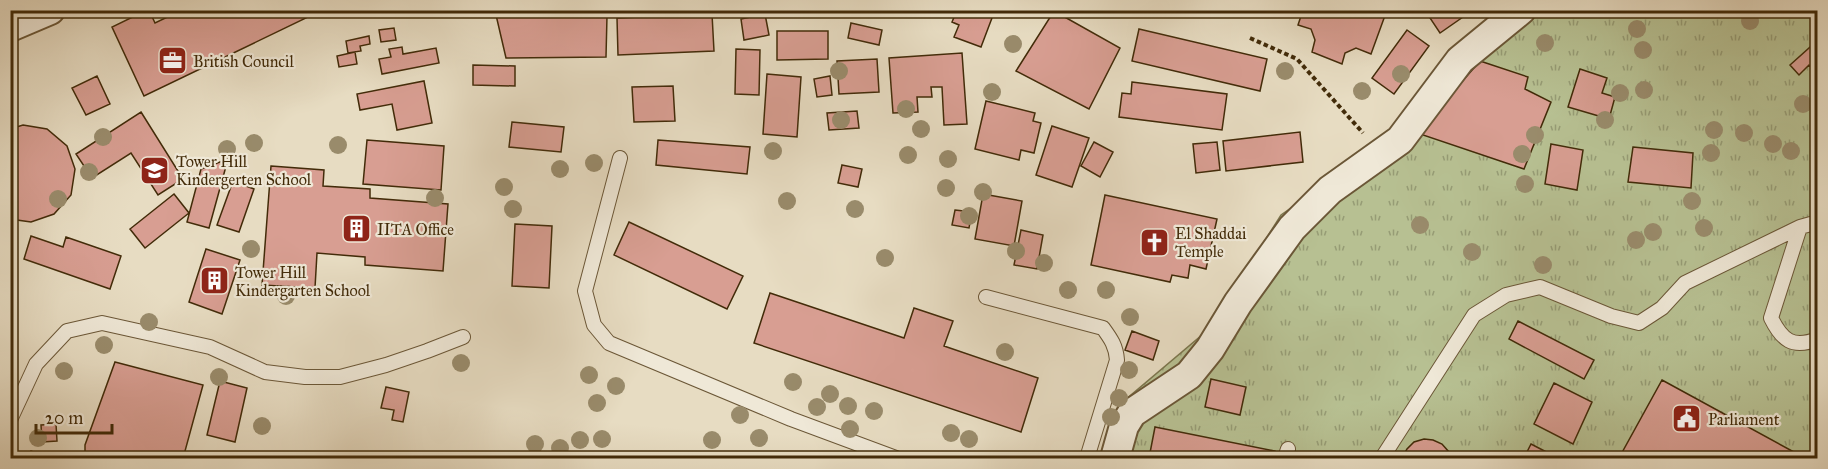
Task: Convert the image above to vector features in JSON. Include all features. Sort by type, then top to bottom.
[{"type":"street","points":[[10,27],[50,10]]},
{"type":"street","points":[[1115,459],[1124,426],[1132,413],[1189,375],[1210,349],[1238,303],[1292,228],[1330,190],[1400,140],[1460,60],[1521,10]]},
{"type":"lane","points":[[620,158],[585,291],[594,325],[609,343],[897,459]]},
{"type":"lane","points":[[1382,459],[1474,315],[1506,296],[1540,287],[1611,316],[1639,323],[1662,309],[1685,283],[1800,227],[1818,222]]},
{"type":"lane","points":[[1800,227],[1771,318],[1779,334],[1792,342],[1810,342],[1818,339]]},
{"type":"lane","points":[[986,297],[1103,328],[1113,341],[1117,360],[1087,459]]},
{"type":"lane","points":[[10,420],[36,364],[67,331],[102,322],[210,347],[265,372],[305,377],[340,377],[417,355],[463,336]]},
{"type":"path","points":[[1250,38],[1297,59],[1381,154]]},
{"type":"green space","points":[[1514,11],[1817,11],[1817,458],[1114,458],[1124,401],[1209,329],[1281,215],[1394,136]]},
{"type":"building","name":"British Council","points":[[147,10],[155,23],[182,10],[302,10],[306,18],[144,96],[112,27]]},
{"type":"building","points":[[957,10],[995,10],[981,47],[954,37],[959,25],[952,22]]},
{"type":"building","points":[[1303,10],[1387,10],[1371,54],[1356,48],[1345,53],[1342,64],[1312,52],[1315,40],[1311,29],[1298,25]]},
{"type":"building","points":[[1441,10],[1473,10],[1440,33],[1430,18]]},
{"type":"building","points":[[1054,11],[1120,48],[1089,109],[1016,71]]},
{"type":"building","points":[[712,14],[714,51],[618,55],[617,18]]},
{"type":"building","points":[[765,14],[769,35],[744,40],[741,19]]},
{"type":"building","points":[[496,15],[607,16],[606,57],[506,58]]},
{"type":"building","points":[[851,23],[882,30],[879,45],[848,38]]},
{"type":"building","points":[[394,28],[396,40],[381,42],[379,30]]},
{"type":"building","points":[[1139,29],[1267,59],[1260,91],[1132,61]]},
{"type":"building","points":[[1407,30],[1429,46],[1394,94],[1372,78]]},
{"type":"building","points":[[777,31],[828,31],[828,59],[777,60]]},
{"type":"building","points":[[369,36],[370,44],[360,46],[361,51],[348,53],[346,41]]},
{"type":"building","points":[[1818,40],[1818,74],[1809,65],[1799,75],[1790,65]]},
{"type":"building","points":[[402,47],[403,54],[436,48],[439,63],[382,74],[379,59],[391,57],[389,49]]},
{"type":"building","points":[[736,49],[760,50],[759,95],[735,94]]},
{"type":"building","points":[[355,52],[357,64],[339,67],[337,56]]},
{"type":"building","points":[[962,53],[967,124],[944,125],[942,87],[931,87],[932,97],[917,97],[918,112],[893,113],[889,58]]},
{"type":"building","points":[[877,59],[879,92],[839,94],[837,61]]},
{"type":"building","points":[[1480,61],[1528,77],[1525,89],[1551,102],[1524,169],[1417,133]]},
{"type":"building","points":[[473,65],[515,66],[515,86],[473,85]]},
{"type":"building","points":[[1580,69],[1607,78],[1602,93],[1615,97],[1609,119],[1568,107]]},
{"type":"building","points":[[767,74],[801,77],[797,137],[763,134]]},
{"type":"building","points":[[97,76],[110,104],[86,115],[72,88]]},
{"type":"building","points":[[830,76],[832,95],[817,97],[814,79]]},
{"type":"building","points":[[424,81],[432,123],[397,130],[392,104],[360,110],[357,94]]},
{"type":"building","points":[[1132,82],[1227,94],[1222,130],[1119,117],[1122,93],[1131,94]]},
{"type":"building","points":[[673,86],[675,121],[634,122],[632,87]]},
{"type":"building","points":[[986,101],[1035,113],[1033,121],[1041,123],[1034,153],[1021,150],[1019,160],[975,149]]},
{"type":"building","points":[[857,111],[859,128],[829,130],[827,113]]},
{"type":"building","points":[[141,112],[183,179],[158,195],[131,153],[92,178],[76,154]]},
{"type":"building","points":[[512,122],[564,127],[561,152],[509,147]]},
{"type":"building","points":[[23,125],[47,129],[67,146],[75,169],[71,195],[54,214],[31,222],[10,219],[10,129]]},
{"type":"building","points":[[1052,126],[1089,138],[1072,187],[1036,175]]},
{"type":"building","points":[[1300,132],[1303,162],[1226,171],[1223,141]]},
{"type":"building","points":[[367,140],[444,146],[441,190],[363,184]]},
{"type":"building","points":[[658,140],[750,147],[747,174],[656,165]]},
{"type":"building","points":[[1094,142],[1113,152],[1100,177],[1081,166]]},
{"type":"building","points":[[1217,142],[1220,170],[1196,173],[1193,144]]},
{"type":"building","points":[[1551,144],[1583,150],[1577,190],[1545,184]]},
{"type":"building","points":[[1633,147],[1693,153],[1691,188],[1628,182]]},
{"type":"building","points":[[228,159],[209,228],[187,222],[201,169]]},
{"type":"building","points":[[842,165],[862,169],[858,187],[838,183]]},
{"type":"building","name":"IITA Office","points":[[271,166],[324,170],[323,186],[370,189],[370,198],[448,204],[443,271],[365,265],[365,257],[317,253],[315,288],[262,285]]},
{"type":"building","points":[[233,181],[254,189],[239,232],[217,225]]},
{"type":"building","points":[[174,194],[189,213],[145,248],[130,229]]},
{"type":"building","points":[[983,194],[1022,201],[1014,246],[975,239]]},
{"type":"building","name":"El Shaddai Temple","points":[[1105,195],[1217,219],[1206,269],[1190,265],[1188,278],[1172,275],[1170,282],[1091,265]]},
{"type":"building","points":[[955,210],[972,212],[969,228],[952,225]]},
{"type":"building","points":[[629,222],[743,276],[727,309],[614,255]]},
{"type":"building","points":[[515,224],[552,226],[549,288],[512,286]]},
{"type":"building","points":[[1021,230],[1043,235],[1037,269],[1014,265]]},
{"type":"building","points":[[31,236],[63,247],[66,237],[121,256],[110,289],[24,259]]},
{"type":"building","name":"Tower Hill Kindergarten School","points":[[206,249],[240,260],[222,314],[189,302]]},
{"type":"building","points":[[770,293],[904,338],[914,308],[953,321],[944,346],[1038,378],[1021,432],[754,343]]},
{"type":"building","points":[[1518,321],[1594,360],[1584,379],[1509,339]]},
{"type":"building","points":[[1132,331],[1159,341],[1153,360],[1125,350]]},
{"type":"building","points":[[115,362],[203,385],[185,451],[190,458],[85,458],[85,445]]},
{"type":"building","points":[[1211,379],[1246,387],[1240,415],[1205,407]]},
{"type":"building","name":"Parliament","points":[[1662,380],[1805,458],[1619,458]]},
{"type":"building","points":[[220,381],[247,388],[235,442],[207,435]]},
{"type":"building","points":[[1554,383],[1592,402],[1573,444],[1534,424]]},
{"type":"building","points":[[386,387],[409,392],[403,422],[392,420],[394,410],[381,408]]},
{"type":"building","points":[[56,424],[57,441],[42,442],[41,425]]},
{"type":"building","points":[[1155,427],[1275,451],[1274,458],[1149,458]]},
{"type":"building","points":[[1424,439],[1442,444],[1451,458],[1402,458],[1414,442]]},
{"type":"building","points":[[1531,444],[1558,458],[1524,458]]},
{"type":"building","points":[[31,451],[47,458],[28,458]]},
{"type":"place","name":"British Council","points":[[172,61]]},
{"type":"place","name":"Tower Hill Kindergerten School","points":[[155,170]]},
{"type":"place","name":"IITA Office","points":[[356,229]]},
{"type":"place","name":"El Shaddai Temple","points":[[1154,242]]},
{"type":"place","name":"Tower Hill Kindergarten School","points":[[214,281]]},
{"type":"place","name":"Parliament","points":[[1687,419]]}]
